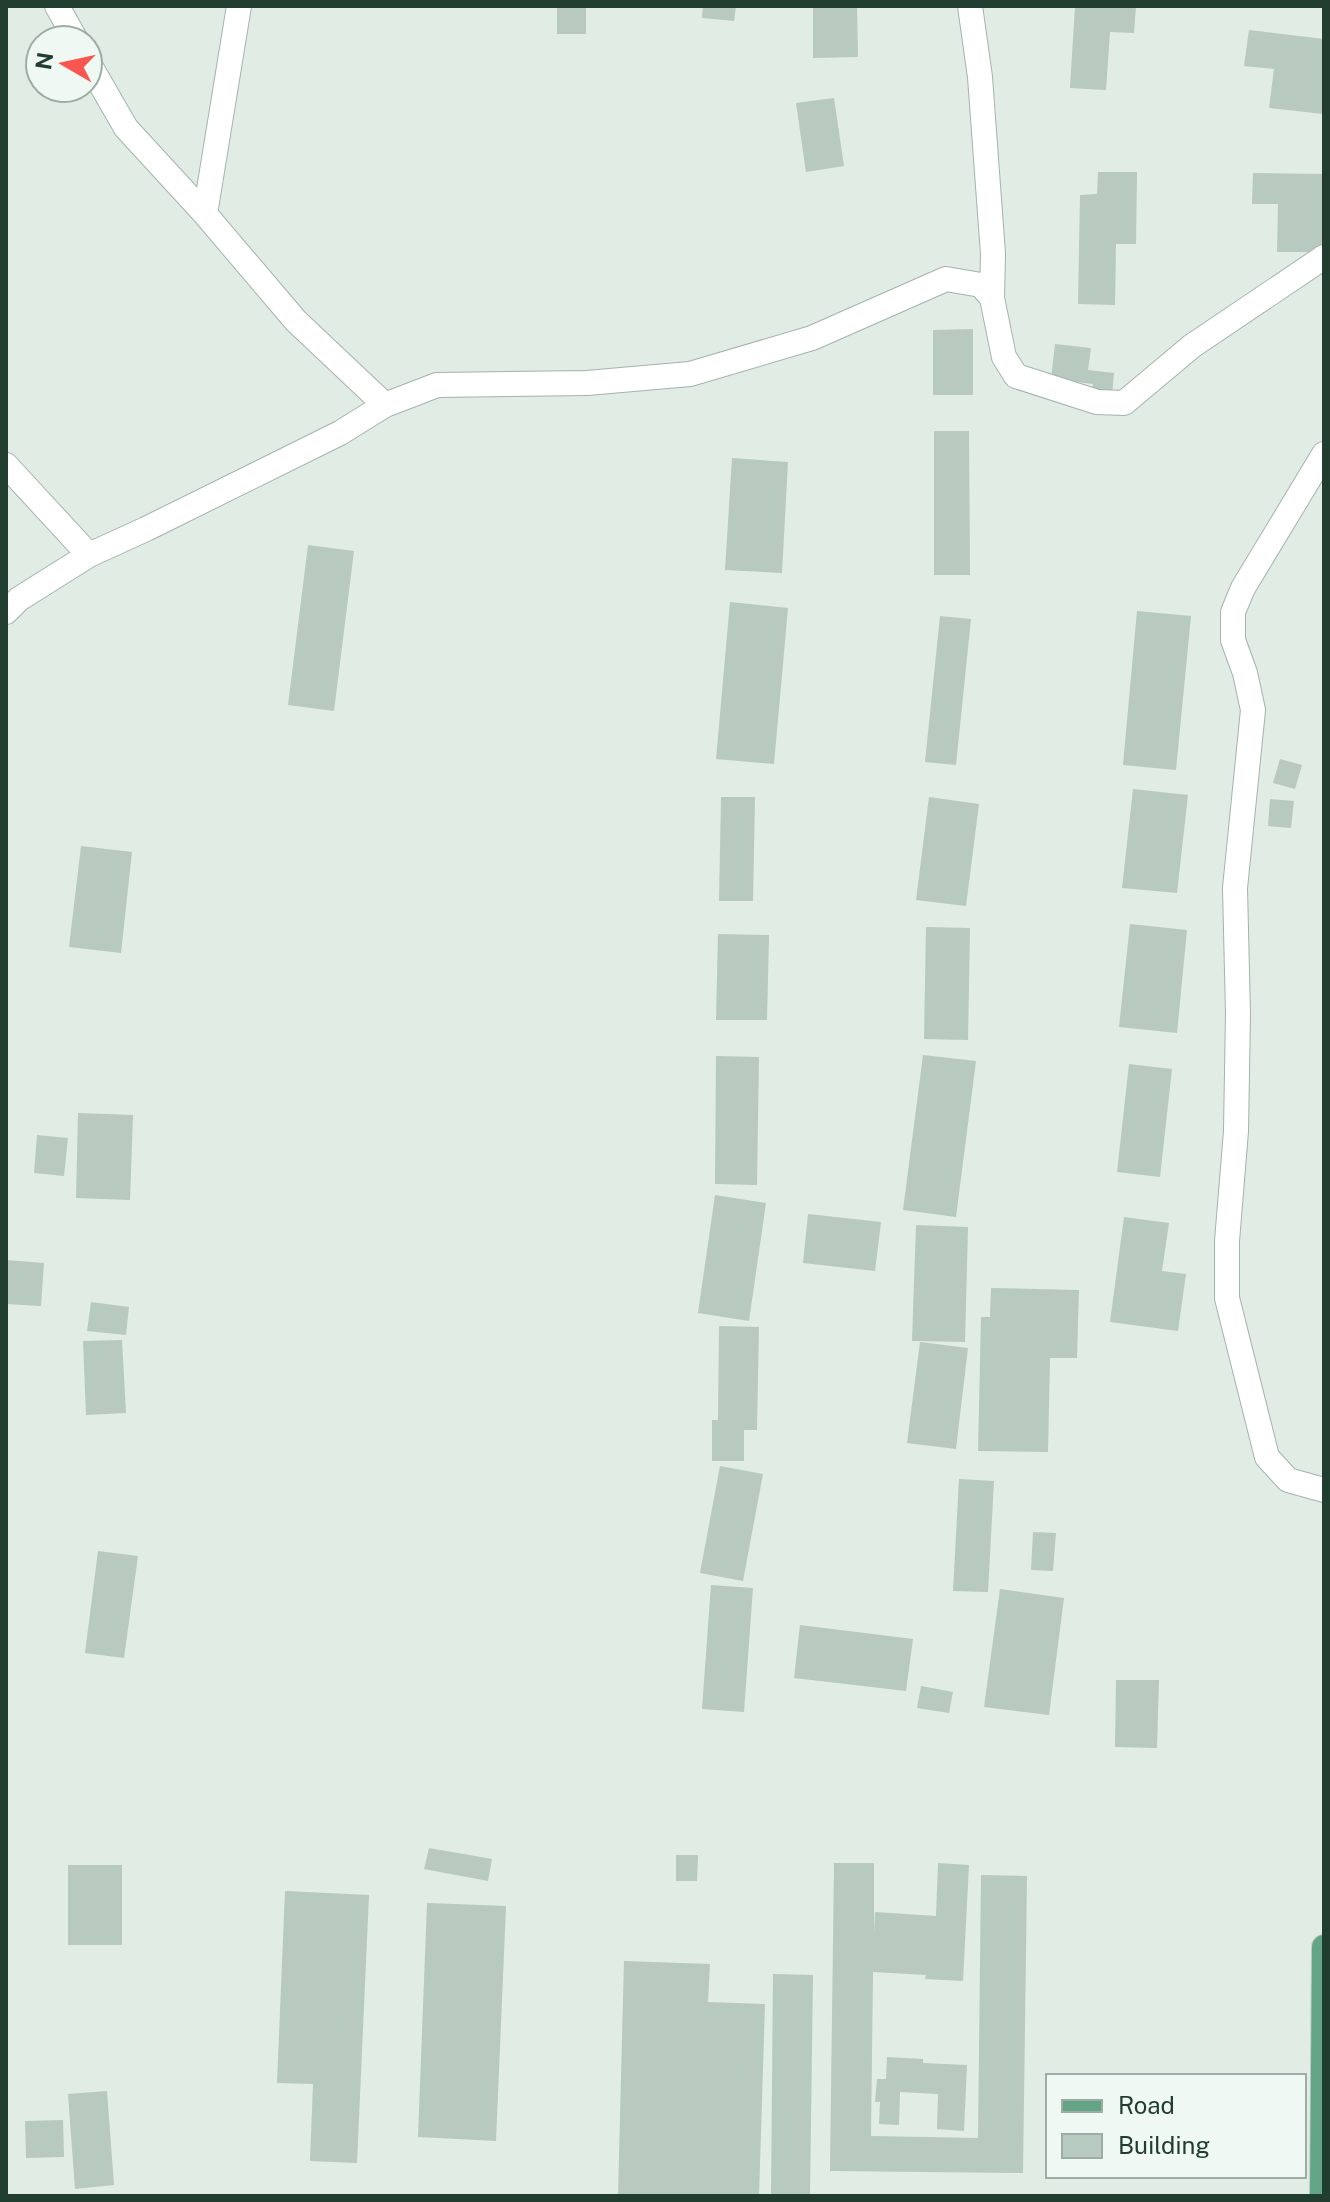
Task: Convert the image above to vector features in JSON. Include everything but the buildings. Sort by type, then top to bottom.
[{"type":"main road","points":[[1322,2196],[1324,1947]]},
{"type":"street","points":[[57,6],[67,24]]},
{"type":"street","points":[[205,214],[239,6]]},
{"type":"street","points":[[970,6],[980,77],[993,254],[992,298],[1004,357],[1016,376],[1062,388],[1097,402],[1124,403],[1192,346],[1324,257]]},
{"type":"street","points":[[104,90],[126,128],[205,214],[296,321],[385,405]]},
{"type":"street","points":[[10,604],[89,555],[340,433],[385,405],[437,385],[587,383],[690,374],[812,338],[946,279],[981,285],[992,298]]},
{"type":"street","points":[[1324,454],[1243,588],[1233,612],[1233,640],[1253,710],[1235,888],[1238,1014],[1236,1131],[1227,1298],[1267,1457],[1288,1480],[1324,1490]]},
{"type":"street","points":[[6,465],[89,555]]}]
